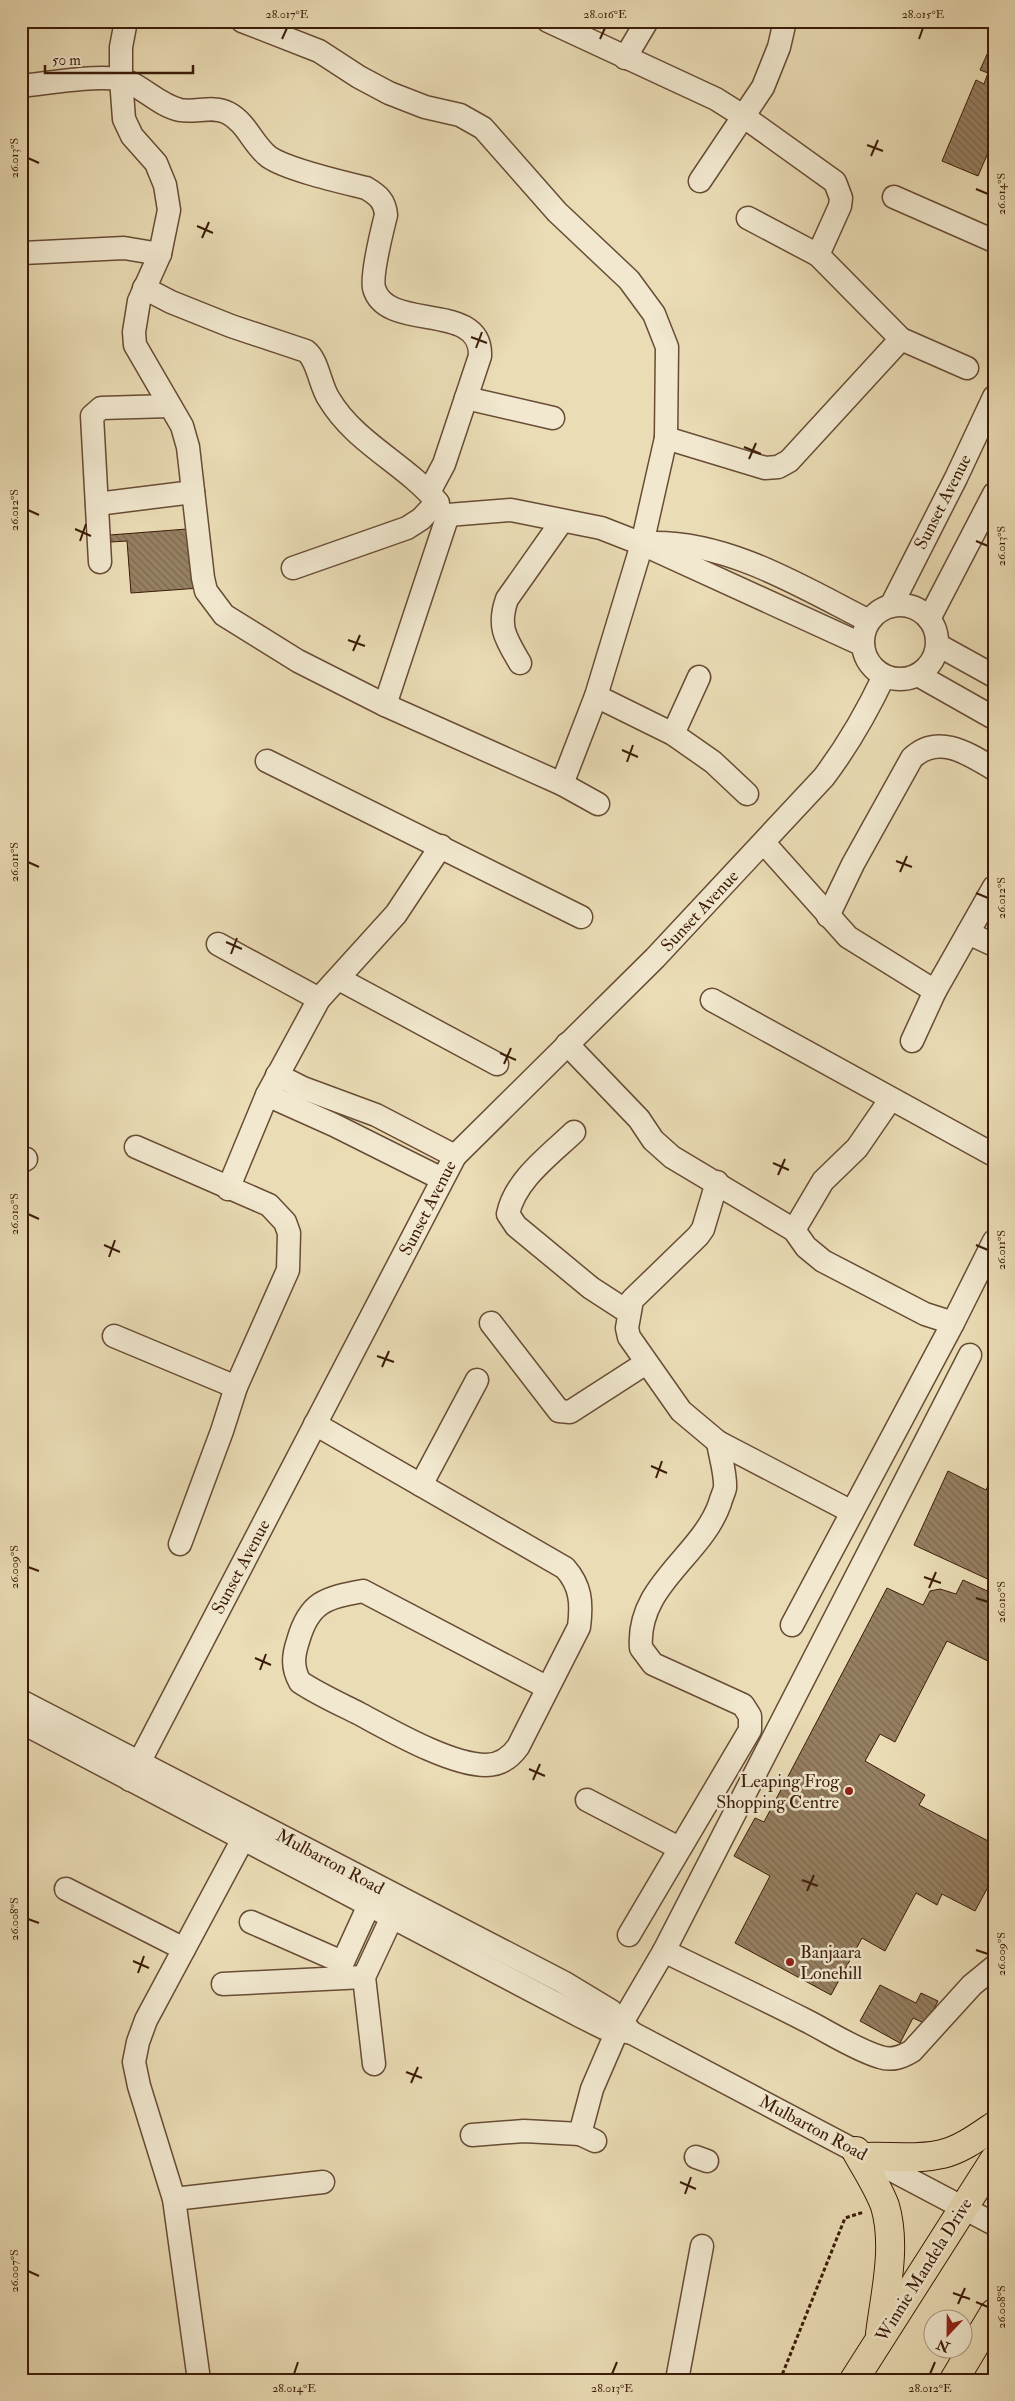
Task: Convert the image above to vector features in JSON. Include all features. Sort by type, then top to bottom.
[{"type":"main road","points":[[878,2343],[890,2255],[890,2230],[884,2206],[861,2154],[928,2156],[944,2154],[974,2140],[994,2126]]},
{"type":"main road","name":"Winnie Mandela Drive","points":[[854,2380],[994,2160]]},
{"type":"main road","points":[[955,2380],[994,2313]]},
{"type":"main road","points":[[955,2380],[994,2339]]},
{"type":"street","points":[[126,21],[121,47],[124,119],[132,136],[156,163],[164,185],[168,210],[160,254],[144,288],[134,332],[135,345],[182,426],[188,447],[192,492],[206,591],[224,615],[298,661],[385,705],[562,784],[598,804]]},
{"type":"street","points":[[242,21],[319,51],[359,77],[389,93],[425,107],[460,115],[483,128],[557,212],[629,280],[654,314],[666,347],[666,438],[642,544],[596,696],[562,784]]},
{"type":"street","points":[[548,21],[716,99],[744,116],[835,182],[841,198],[840,206],[818,254]]},
{"type":"street","points":[[625,58],[647,21]]},
{"type":"street","points":[[700,181],[763,87],[779,48],[785,21]]},
{"type":"street","points":[[21,86],[83,80],[121,79],[168,107],[195,111],[215,109],[227,112],[245,127],[268,156],[286,164],[366,188],[378,195],[385,208],[386,215],[374,275],[373,285],[377,296],[390,307],[461,325],[476,334],[481,345],[480,356],[444,464],[438,503],[385,705]]},
{"type":"street","points":[[894,197],[994,241]]},
{"type":"street","points":[[748,218],[818,254],[901,339],[967,368]]},
{"type":"street","points":[[23,253],[124,248],[160,254]]},
{"type":"street","points":[[144,288],[171,302],[231,326],[306,351],[312,357],[319,380],[329,400],[342,417],[354,430],[411,475],[438,503],[492,510],[511,510],[602,528],[642,544],[863,645]]},
{"type":"street","points":[[666,438],[765,468],[778,467],[789,461],[901,339]]},
{"type":"street","name":"Sunset Avenue","points":[[890,606],[956,478],[994,397]]},
{"type":"street","points":[[466,398],[553,418]]},
{"type":"street","points":[[100,562],[92,416],[101,408],[170,406]]},
{"type":"street","points":[[97,504],[192,492]]},
{"type":"street","points":[[929,619],[994,494]]},
{"type":"street","points":[[293,568],[407,528],[421,519],[438,503]]},
{"type":"street","points":[[520,663],[503,633],[502,612],[507,599],[562,521]]},
{"type":"street","points":[[642,544],[673,543],[725,555],[780,576],[869,621]]},
{"type":"street","points":[[890,606],[912,607],[929,619],[937,636],[938,645],[932,663],[918,675],[901,680],[884,676],[869,663],[863,645],[864,632],[869,621],[882,609],[890,606]]},
{"type":"street","points":[[938,645],[994,676]]},
{"type":"street","points":[[918,675],[994,718]]},
{"type":"street","name":"Sunset Avenue","points":[[135,1771],[455,1156],[655,958],[824,777],[845,748],[868,710],[884,676]]},
{"type":"street","points":[[673,734],[698,677]]},
{"type":"street","points":[[596,696],[673,734],[713,762],[747,794]]},
{"type":"street","points":[[828,916],[870,834],[912,758],[918,752],[932,747],[945,746],[964,752],[994,769]]},
{"type":"street","points":[[267,761],[581,917]]},
{"type":"street","points":[[764,843],[848,937],[935,991]]},
{"type":"street","points":[[228,1189],[267,1095],[320,999],[396,914],[441,846]]},
{"type":"street","points":[[912,1041],[935,991],[994,888]]},
{"type":"street","points":[[968,933],[994,945]]},
{"type":"street","points":[[218,944],[320,999]]},
{"type":"street","points":[[339,979],[498,1064]]},
{"type":"street","points":[[712,1000],[890,1100],[994,1155]]},
{"type":"street","points":[[567,1044],[640,1119],[663,1149],[672,1157],[717,1182],[794,1230],[806,1247],[823,1261],[925,1314],[953,1323]]},
{"type":"street","points":[[277,1075],[303,1088],[376,1115],[455,1156]]},
{"type":"street","points":[[267,1095],[334,1125],[442,1179]]},
{"type":"street","points":[[794,1230],[823,1181],[857,1148],[890,1100]]},
{"type":"street","points":[[574,1132],[521,1185],[510,1202],[508,1214],[516,1226],[591,1288],[628,1312]]},
{"type":"street","points":[[136,1147],[228,1189],[269,1205],[285,1222],[289,1233],[288,1270],[236,1387],[222,1431],[180,1544]]},
{"type":"street","points":[[717,1182],[703,1229],[698,1236],[632,1300],[626,1328],[629,1337],[681,1411],[718,1442],[852,1512]]},
{"type":"street","points":[[792,1625],[953,1323],[994,1241]]},
{"type":"street","points":[[492,1323],[559,1411],[570,1412],[646,1363]]},
{"type":"street","points":[[114,1336],[236,1387]]},
{"type":"street","points":[[472,2135],[524,2131],[588,2137],[592,2089],[970,1355]]},
{"type":"street","points":[[421,1485],[477,1380]]},
{"type":"street","points":[[315,1424],[565,1568],[576,1580],[581,1612],[579,1627],[548,1688],[514,1753],[507,1759],[485,1765],[455,1758],[410,1739],[300,1682],[296,1674],[293,1658],[304,1621],[311,1610],[334,1596],[363,1592],[548,1688]]},
{"type":"street","points":[[630,1935],[679,1848],[750,1730],[750,1716],[742,1705],[653,1664],[641,1648],[644,1620],[662,1581],[707,1529],[717,1510],[725,1488],[718,1442]]},
{"type":"street","points":[[725,1488],[759,1463]]},
{"type":"street","name":"Mulbarton Road","points":[[21,1701],[243,1839],[580,2016],[624,2028],[994,2224]]},
{"type":"street","name":"Mulbarton Road","points":[[21,1722],[135,1771],[563,1982],[604,2006],[624,2028]]},
{"type":"street","points":[[586,1800],[679,1848]]},
{"type":"street","points":[[199,2380],[174,2198],[139,2086],[134,2062],[138,2042],[146,2020],[243,1839]]},
{"type":"street","points":[[66,1889],[184,1949]]},
{"type":"street","points":[[339,1970],[369,1905]]},
{"type":"street","points":[[374,2064],[364,1977],[392,1917]]},
{"type":"street","points":[[251,1922],[339,1970],[364,1977]]},
{"type":"street","points":[[664,1951],[766,2000],[856,2047],[880,2058],[891,2059],[902,2057],[912,2051],[972,1985],[994,1967]]},
{"type":"street","points":[[223,1984],[339,1970]]},
{"type":"street","points":[[174,2198],[323,2182]]},
{"type":"street","points":[[677,2380],[702,2246]]},
{"type":"path","points":[[780,2380],[845,2218],[884,2206]]},
{"type":"building","points":[[994,39],[994,158],[987,155],[978,176],[942,161],[976,80],[984,84],[988,73],[980,70]]},
{"type":"building","points":[[187,529],[189,557],[197,556],[200,588],[131,593],[127,541],[111,542],[110,535]]},
{"type":"building","points":[[948,1471],[986,1490],[994,1473],[994,1582],[914,1545]]},
{"type":"building","name":"Leaping Frog Shopping Centre","points":[[963,1580],[994,1594],[994,1664],[947,1641],[895,1742],[880,1734],[865,1761],[925,1795],[919,1805],[994,1844],[994,1876],[975,1911],[942,1894],[937,1905],[916,1893],[885,1951],[862,1938],[831,1995],[735,1943],[770,1876],[734,1856],[755,1818],[764,1822],[887,1588],[923,1605],[930,1591],[940,1589],[956,1594]]},
{"type":"building","points":[[880,1985],[916,2003],[921,1993],[938,2001],[926,2024],[913,2018],[900,2043],[860,2021]]},
{"type":"place","name":"Leaping Frog Shopping Centre","points":[[849,1791]]},
{"type":"place","name":"Banjaara Lonehill","points":[[790,1962]]}]
